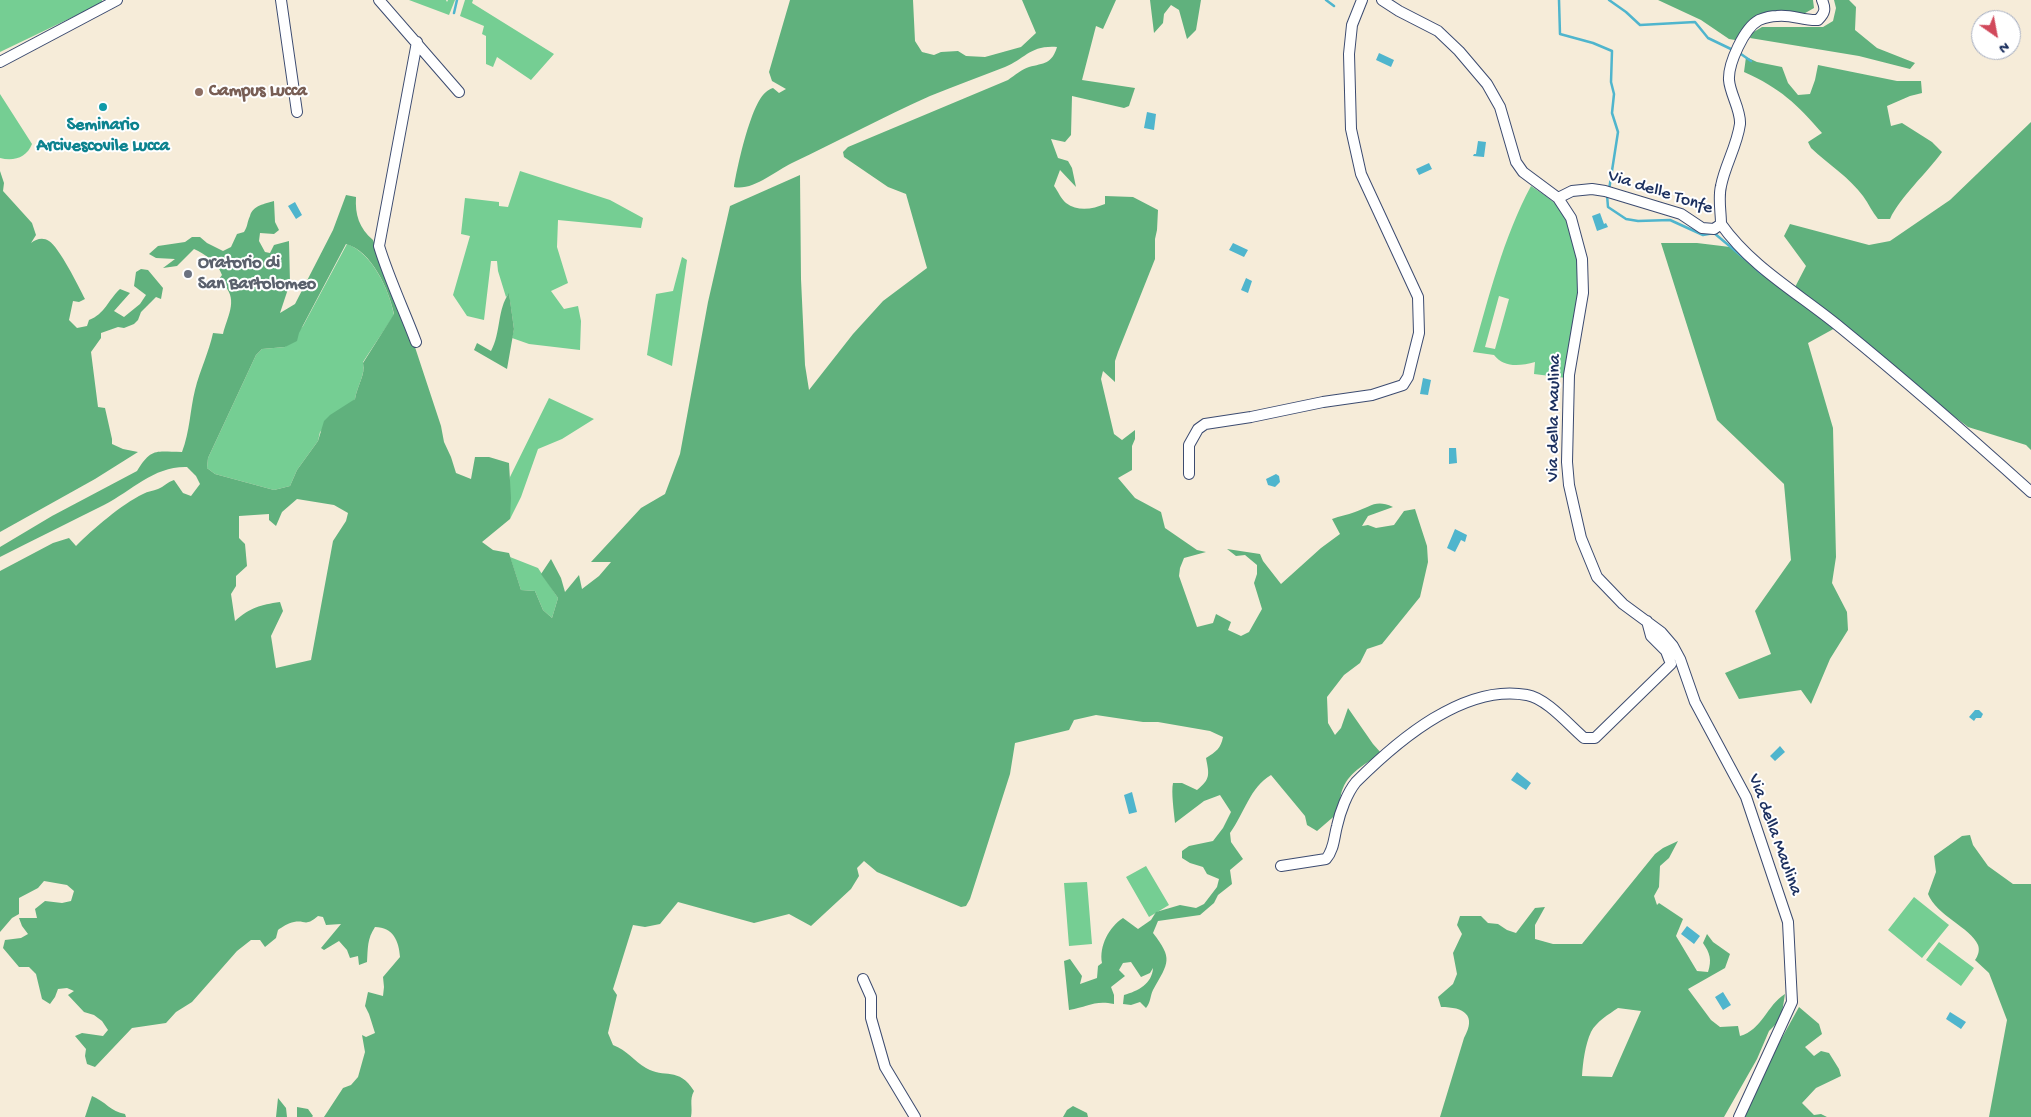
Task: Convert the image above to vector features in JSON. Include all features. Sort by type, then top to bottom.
[{"type":"street","points":[[0,62],[117,0]]},
{"type":"street","points":[[281,0],[297,112]]},
{"type":"street","points":[[379,0],[459,92]]},
{"type":"street","points":[[1189,474],[1188,445],[1198,429],[1205,424],[1372,395],[1403,385],[1408,377],[1419,333],[1418,297],[1362,174],[1351,129],[1349,54],[1352,25],[1362,0]]},
{"type":"street","name":"Via della Maulina","points":[[1382,0],[1438,31],[1459,51],[1487,84],[1496,99],[1503,115],[1516,162],[1523,172],[1558,198],[1571,218],[1582,259],[1583,293],[1569,375],[1567,462],[1574,516],[1597,578],[1622,604],[1661,632],[1673,646],[1680,659],[1695,702],[1746,797],[1788,922],[1792,1002],[1739,1117]]},
{"type":"street","name":"Via delle Tonfe","points":[[1558,198],[1572,191],[1592,189],[1681,214],[1702,228],[1714,229],[1721,224],[1720,188],[1737,137],[1740,121],[1729,80],[1733,56],[1745,36],[1758,21],[1785,15],[1806,21],[1818,20],[1824,14],[1825,8],[1822,0]]},
{"type":"street","points":[[416,342],[404,310],[387,275],[378,246],[417,42]]},
{"type":"street","points":[[1721,224],[1750,258],[1840,326],[1958,426],[2031,492]]},
{"type":"street","points":[[1281,866],[1326,859],[1332,850],[1340,815],[1350,790],[1356,782],[1413,731],[1454,708],[1476,699],[1499,694],[1527,695],[1539,700],[1554,711],[1584,738],[1595,738],[1671,664],[1666,651],[1651,636],[1647,621]]},
{"type":"street","points":[[863,979],[871,997],[871,1018],[885,1067],[915,1117]]},
{"type":"green space","points":[[0,0],[102,0],[102,3],[0,52]]},
{"type":"green space","points":[[409,0],[446,0],[447,2],[448,0],[455,0],[449,15]]},
{"type":"green space","points":[[465,0],[473,0],[472,3],[554,54],[531,80],[497,57],[493,67],[486,64],[486,36],[482,34],[484,26],[460,16]]},
{"type":"green space","points":[[790,0],[913,0],[915,41],[922,52],[934,55],[941,52],[958,51],[966,56],[985,57],[1021,47],[1036,33],[1022,0],[1116,0],[1103,29],[1096,26],[1082,80],[1135,88],[1129,106],[1124,108],[1072,96],[1071,135],[1065,142],[1051,139],[1058,158],[1068,161],[1072,168],[1076,187],[1060,170],[1054,186],[1066,203],[1075,208],[1086,209],[1105,204],[1105,196],[1133,197],[1158,210],[1155,259],[1115,361],[1115,382],[1103,371],[1101,379],[1114,434],[1122,440],[1135,430],[1135,439],[1132,446],[1132,470],[1118,478],[1135,498],[1161,512],[1165,528],[1197,550],[1206,552],[1184,558],[1179,576],[1197,627],[1213,623],[1216,614],[1231,622],[1228,630],[1241,636],[1249,632],[1262,609],[1254,583],[1257,565],[1245,555],[1236,556],[1227,549],[1260,554],[1263,561],[1281,584],[1321,548],[1340,534],[1332,519],[1377,504],[1393,507],[1368,516],[1362,526],[1368,525],[1376,528],[1394,525],[1404,511],[1415,509],[1427,546],[1428,562],[1420,597],[1382,644],[1367,649],[1360,663],[1344,675],[1327,697],[1328,723],[1335,735],[1341,728],[1348,708],[1382,754],[1371,760],[1350,777],[1342,790],[1339,812],[1317,831],[1307,825],[1305,816],[1271,775],[1258,786],[1230,833],[1231,842],[1243,859],[1230,870],[1232,884],[1218,895],[1214,903],[1200,915],[1158,921],[1153,933],[1164,949],[1166,961],[1163,973],[1153,990],[1146,1008],[1140,1002],[1131,1005],[1123,1004],[1124,995],[1147,983],[1152,974],[1153,968],[1150,973],[1141,977],[1131,962],[1123,963],[1119,970],[1125,976],[1111,987],[1114,995],[1114,1004],[1096,1003],[1069,1010],[1064,961],[1070,959],[1082,976],[1080,984],[1097,978],[1098,966],[1102,963],[1102,950],[1106,938],[1113,926],[1123,918],[1138,929],[1151,920],[1156,912],[1180,905],[1196,908],[1204,904],[1217,887],[1219,879],[1207,874],[1203,867],[1182,858],[1182,851],[1189,846],[1213,841],[1223,828],[1231,812],[1220,795],[1204,801],[1175,823],[1172,797],[1173,783],[1182,783],[1197,790],[1205,783],[1208,776],[1206,758],[1213,754],[1221,744],[1223,737],[1210,731],[1158,722],[1143,722],[1096,715],[1074,720],[1069,730],[1015,743],[1010,774],[970,899],[966,906],[961,907],[877,872],[864,861],[857,868],[859,876],[851,889],[811,926],[789,914],[754,923],[678,902],[660,924],[645,927],[633,925],[613,989],[617,995],[608,1033],[613,1045],[646,1068],[683,1078],[688,1083],[694,1091],[691,1117],[324,1117],[343,1088],[351,1085],[358,1077],[365,1052],[362,1035],[366,1037],[375,1033],[365,1006],[368,992],[383,996],[383,977],[400,957],[396,940],[391,932],[375,927],[369,940],[367,962],[359,965],[358,956],[350,958],[347,950],[339,941],[324,950],[321,948],[341,924],[326,925],[323,917],[318,916],[308,922],[294,922],[283,926],[278,930],[276,938],[265,947],[260,940],[251,940],[237,951],[192,1002],[176,1012],[166,1023],[132,1028],[95,1067],[87,1064],[86,1049],[75,1036],[82,1033],[103,1036],[108,1030],[102,1021],[94,1015],[84,1012],[68,995],[74,991],[67,988],[58,989],[50,1004],[42,999],[36,974],[29,967],[19,967],[3,948],[5,940],[21,938],[28,934],[19,918],[37,918],[35,909],[45,901],[62,903],[71,901],[74,891],[67,885],[44,881],[38,888],[19,898],[19,914],[12,918],[0,932],[0,571],[53,543],[69,538],[76,546],[117,510],[135,498],[174,480],[183,493],[191,496],[200,484],[196,476],[187,467],[164,470],[104,505],[0,557],[0,547],[52,516],[137,471],[151,454],[182,452],[197,383],[213,333],[223,334],[230,309],[231,297],[225,286],[213,287],[222,275],[207,256],[198,251],[194,249],[177,266],[163,268],[175,259],[156,258],[149,254],[158,246],[185,242],[192,237],[200,237],[223,251],[231,247],[237,234],[244,232],[254,209],[274,201],[275,222],[279,230],[274,234],[260,233],[259,241],[265,252],[270,253],[274,245],[289,241],[290,283],[280,313],[295,304],[333,230],[346,195],[356,197],[356,210],[359,221],[364,231],[373,240],[411,335],[441,426],[444,442],[456,473],[471,479],[475,457],[489,457],[509,463],[510,519],[482,542],[493,550],[509,553],[521,590],[535,591],[543,610],[552,618],[558,598],[541,574],[551,559],[561,578],[565,592],[579,575],[582,589],[599,576],[611,562],[591,562],[641,508],[665,494],[680,454],[708,302],[730,206],[800,175],[801,279],[805,365],[809,390],[853,334],[883,301],[927,268],[906,194],[888,187],[844,157],[843,152],[848,147],[1008,80],[1026,68],[1047,62],[1053,57],[1057,47],[1034,50],[1012,64],[930,96],[895,112],[792,163],[764,180],[749,186],[734,187],[750,122],[760,98],[772,88],[779,93],[786,89],[772,81],[769,72]],"holes":[[[346,244],[364,255],[378,273],[392,304],[394,314],[363,363],[364,367],[355,399],[324,421],[318,441],[297,470],[290,486],[274,490],[215,474],[207,468],[208,458],[256,355],[262,349],[285,347],[297,341],[299,333]],[[297,499],[334,505],[348,513],[346,521],[333,541],[311,660],[276,668],[271,636],[283,611],[280,602],[256,607],[235,621],[231,594],[236,586],[236,576],[247,566],[245,544],[239,538],[239,516],[269,514],[269,520],[276,526],[282,512]]]},
{"type":"green space","points":[[1150,0],[1201,0],[1196,30],[1187,39],[1179,10],[1171,5],[1164,14],[1163,23],[1154,33]]},
{"type":"green space","points":[[1658,0],[1813,0],[1814,8],[1800,16],[1768,16],[1741,41],[1729,39],[1701,20]]},
{"type":"green space","points":[[1834,0],[1849,0],[1856,7],[1855,30],[1877,48],[1915,63],[1910,69],[1859,56],[1750,38],[1752,33],[1762,27],[1823,27],[1833,21],[1836,8]]},
{"type":"green space","points":[[1746,57],[1757,62],[1782,67],[1788,83],[1798,95],[1810,94],[1818,65],[1897,81],[1921,81],[1922,93],[1887,106],[1891,126],[1902,123],[1932,142],[1942,152],[1900,202],[1890,219],[1878,219],[1858,189],[1811,148],[1808,142],[1822,133],[1813,123],[1796,105],[1778,91],[1744,72]]},
{"type":"green space","points":[[0,94],[32,144],[27,152],[15,159],[0,158]]},
{"type":"green space","points":[[2031,122],[2031,450],[2026,445],[1968,427],[1837,327],[1808,343],[1833,428],[1836,557],[1832,583],[1847,612],[1848,630],[1830,659],[1811,704],[1801,690],[1739,699],[1725,673],[1771,654],[1755,611],[1791,560],[1784,484],[1717,420],[1661,243],[1697,243],[1730,247],[1793,291],[1806,266],[1784,236],[1790,224],[1869,245],[1890,241],[1950,200]]},
{"type":"green space","points":[[0,171],[4,183],[3,191],[32,223],[36,235],[31,243],[42,239],[49,241],[53,245],[85,299],[79,302],[73,301],[69,320],[77,328],[87,326],[89,320],[103,310],[120,289],[130,293],[114,311],[124,317],[140,304],[146,295],[134,286],[136,272],[141,269],[148,270],[163,288],[161,299],[156,297],[141,312],[134,324],[101,333],[101,338],[91,352],[98,407],[105,408],[112,444],[123,449],[138,452],[95,479],[0,532]]},
{"type":"green space","points":[[520,171],[610,200],[643,218],[641,228],[558,220],[557,247],[568,283],[551,291],[564,309],[578,306],[581,321],[580,350],[529,344],[512,338],[514,329],[509,294],[506,297],[497,261],[491,261],[484,320],[467,316],[453,295],[470,236],[461,234],[465,198],[499,202],[499,206],[508,207]]},
{"type":"green space","points":[[1531,186],[1559,207],[1566,216],[1572,232],[1577,256],[1579,299],[1567,358],[1566,378],[1534,374],[1535,362],[1513,365],[1503,362],[1494,355],[1473,352],[1498,268],[1521,206]],"holes":[[[1499,296],[1509,299],[1495,349],[1485,347]]]},
{"type":"green space","points":[[347,244],[364,255],[378,273],[384,283],[394,315],[363,362],[364,367],[355,399],[320,432],[318,441],[297,470],[290,486],[274,490],[215,474],[207,468],[208,458],[256,355],[262,349],[285,347],[303,326]]},
{"type":"green space","points":[[682,257],[687,260],[672,366],[647,355],[656,294],[673,291]]},
{"type":"green space","points":[[509,293],[514,329],[507,369],[474,350],[477,343],[491,351],[505,300]]},
{"type":"green space","points":[[549,398],[594,419],[562,439],[538,449],[521,497],[510,519],[510,477]]},
{"type":"green space","points":[[510,557],[538,568],[558,598],[552,618],[543,610],[535,591],[521,590]]},
{"type":"green space","points":[[1970,835],[1973,845],[1988,866],[2013,884],[2031,884],[2031,1117],[1989,1117],[2007,1020],[1989,973],[1975,960],[1978,955],[1978,945],[1968,933],[1932,902],[1928,894],[1936,872],[1934,856],[1962,836]]},
{"type":"green space","points":[[1678,841],[1669,858],[1660,866],[1659,887],[1654,896],[1657,905],[1659,903],[1683,919],[1676,936],[1697,971],[1708,972],[1710,957],[1703,943],[1707,934],[1713,942],[1730,954],[1725,968],[1688,989],[1711,1020],[1720,1027],[1738,1026],[1740,1036],[1754,1028],[1773,1004],[1785,994],[1782,1013],[1777,1023],[1769,1031],[1757,1059],[1724,1117],[1440,1117],[1469,1023],[1466,1014],[1462,1011],[1441,1007],[1438,997],[1453,984],[1457,974],[1453,953],[1462,934],[1457,925],[1460,916],[1481,916],[1488,923],[1498,924],[1516,933],[1535,908],[1545,907],[1535,925],[1535,939],[1553,944],[1582,944],[1655,854]],"holes":[[[1618,1008],[1641,1011],[1612,1077],[1582,1076],[1587,1042],[1596,1025]]]},
{"type":"green space","points":[[1146,866],[1169,905],[1149,917],[1126,877]]},
{"type":"green space","points":[[1087,882],[1092,944],[1069,946],[1064,883]]},
{"type":"green space","points":[[1914,897],[1949,925],[1922,958],[1888,930]]},
{"type":"green space","points":[[1939,942],[1974,968],[1961,986],[1926,960]]},
{"type":"green space","points":[[1799,1007],[1819,1024],[1822,1034],[1805,1047],[1814,1056],[1821,1051],[1829,1053],[1841,1076],[1816,1088],[1802,1103],[1814,1115],[1821,1114],[1827,1117],[1738,1117]]},
{"type":"green space","points":[[92,1096],[116,1111],[125,1114],[126,1117],[85,1117]]},
{"type":"green space","points":[[278,1098],[286,1108],[287,1117],[276,1117]]},
{"type":"green space","points":[[1073,1106],[1087,1113],[1088,1117],[1063,1117],[1067,1110]]},
{"type":"green space","points":[[297,1107],[308,1109],[313,1116],[297,1117]]},
{"type":"water","points":[[1379,53],[1394,60],[1391,67],[1376,60]]},
{"type":"water","points":[[1147,112],[1156,114],[1154,130],[1144,128]]},
{"type":"water","points":[[1478,141],[1486,142],[1484,157],[1473,156],[1476,154]]},
{"type":"water","points":[[1429,163],[1432,169],[1419,175],[1416,169]]},
{"type":"water","points":[[295,202],[302,215],[296,219],[288,206]]},
{"type":"water","points":[[1600,213],[1604,224],[1606,223],[1608,227],[1597,231],[1592,216]]},
{"type":"water","points":[[1233,243],[1248,250],[1244,257],[1229,250]]},
{"type":"water","points":[[1246,278],[1252,281],[1248,293],[1241,290]]},
{"type":"water","points":[[1423,378],[1431,380],[1428,395],[1420,394]]},
{"type":"water","points":[[1449,448],[1456,448],[1457,463],[1449,464]]},
{"type":"water","points":[[1276,474],[1279,476],[1280,482],[1275,487],[1268,485],[1266,479]]},
{"type":"water","points":[[1455,529],[1467,535],[1465,542],[1461,540],[1455,552],[1447,548]]},
{"type":"water","points":[[1975,710],[1979,710],[1983,714],[1981,718],[1976,718],[1974,721],[1969,717]]},
{"type":"water","points":[[1780,746],[1785,752],[1775,761],[1770,756]]},
{"type":"water","points":[[1517,772],[1531,783],[1526,790],[1511,780]]},
{"type":"water","points":[[1132,792],[1137,812],[1129,814],[1124,795]]},
{"type":"water","points":[[1687,926],[1700,936],[1694,944],[1681,934]]},
{"type":"water","points":[[1723,992],[1731,1005],[1723,1010],[1715,997]]},
{"type":"water","points":[[1950,1012],[1966,1022],[1961,1029],[1946,1019]]},
{"type":"waterway","points":[[454,13],[457,0]]},
{"type":"waterway","points":[[1326,0],[1334,6]]},
{"type":"waterway","points":[[1559,0],[1560,34],[1593,43],[1612,51],[1611,82],[1614,94],[1612,113],[1618,132],[1609,190]]},
{"type":"waterway","points":[[1609,0],[1640,25],[1695,22],[1708,38],[1733,50]]},
{"type":"waterway","points":[[1738,52],[1751,61]]},
{"type":"waterway","points":[[1607,195],[1608,207],[1626,219],[1638,221],[1670,220],[1703,235],[1714,233],[1751,264]]},
{"type":"waterway","points":[[1755,268],[1762,274]]},
{"type":"place","name":"Campus Lucca","points":[[199,92]]},
{"type":"place","name":"Seminario Arcivescovile Lucca","points":[[103,107]]},
{"type":"place","name":"Oratorio di San Bartolomeo","points":[[188,274]]}]
